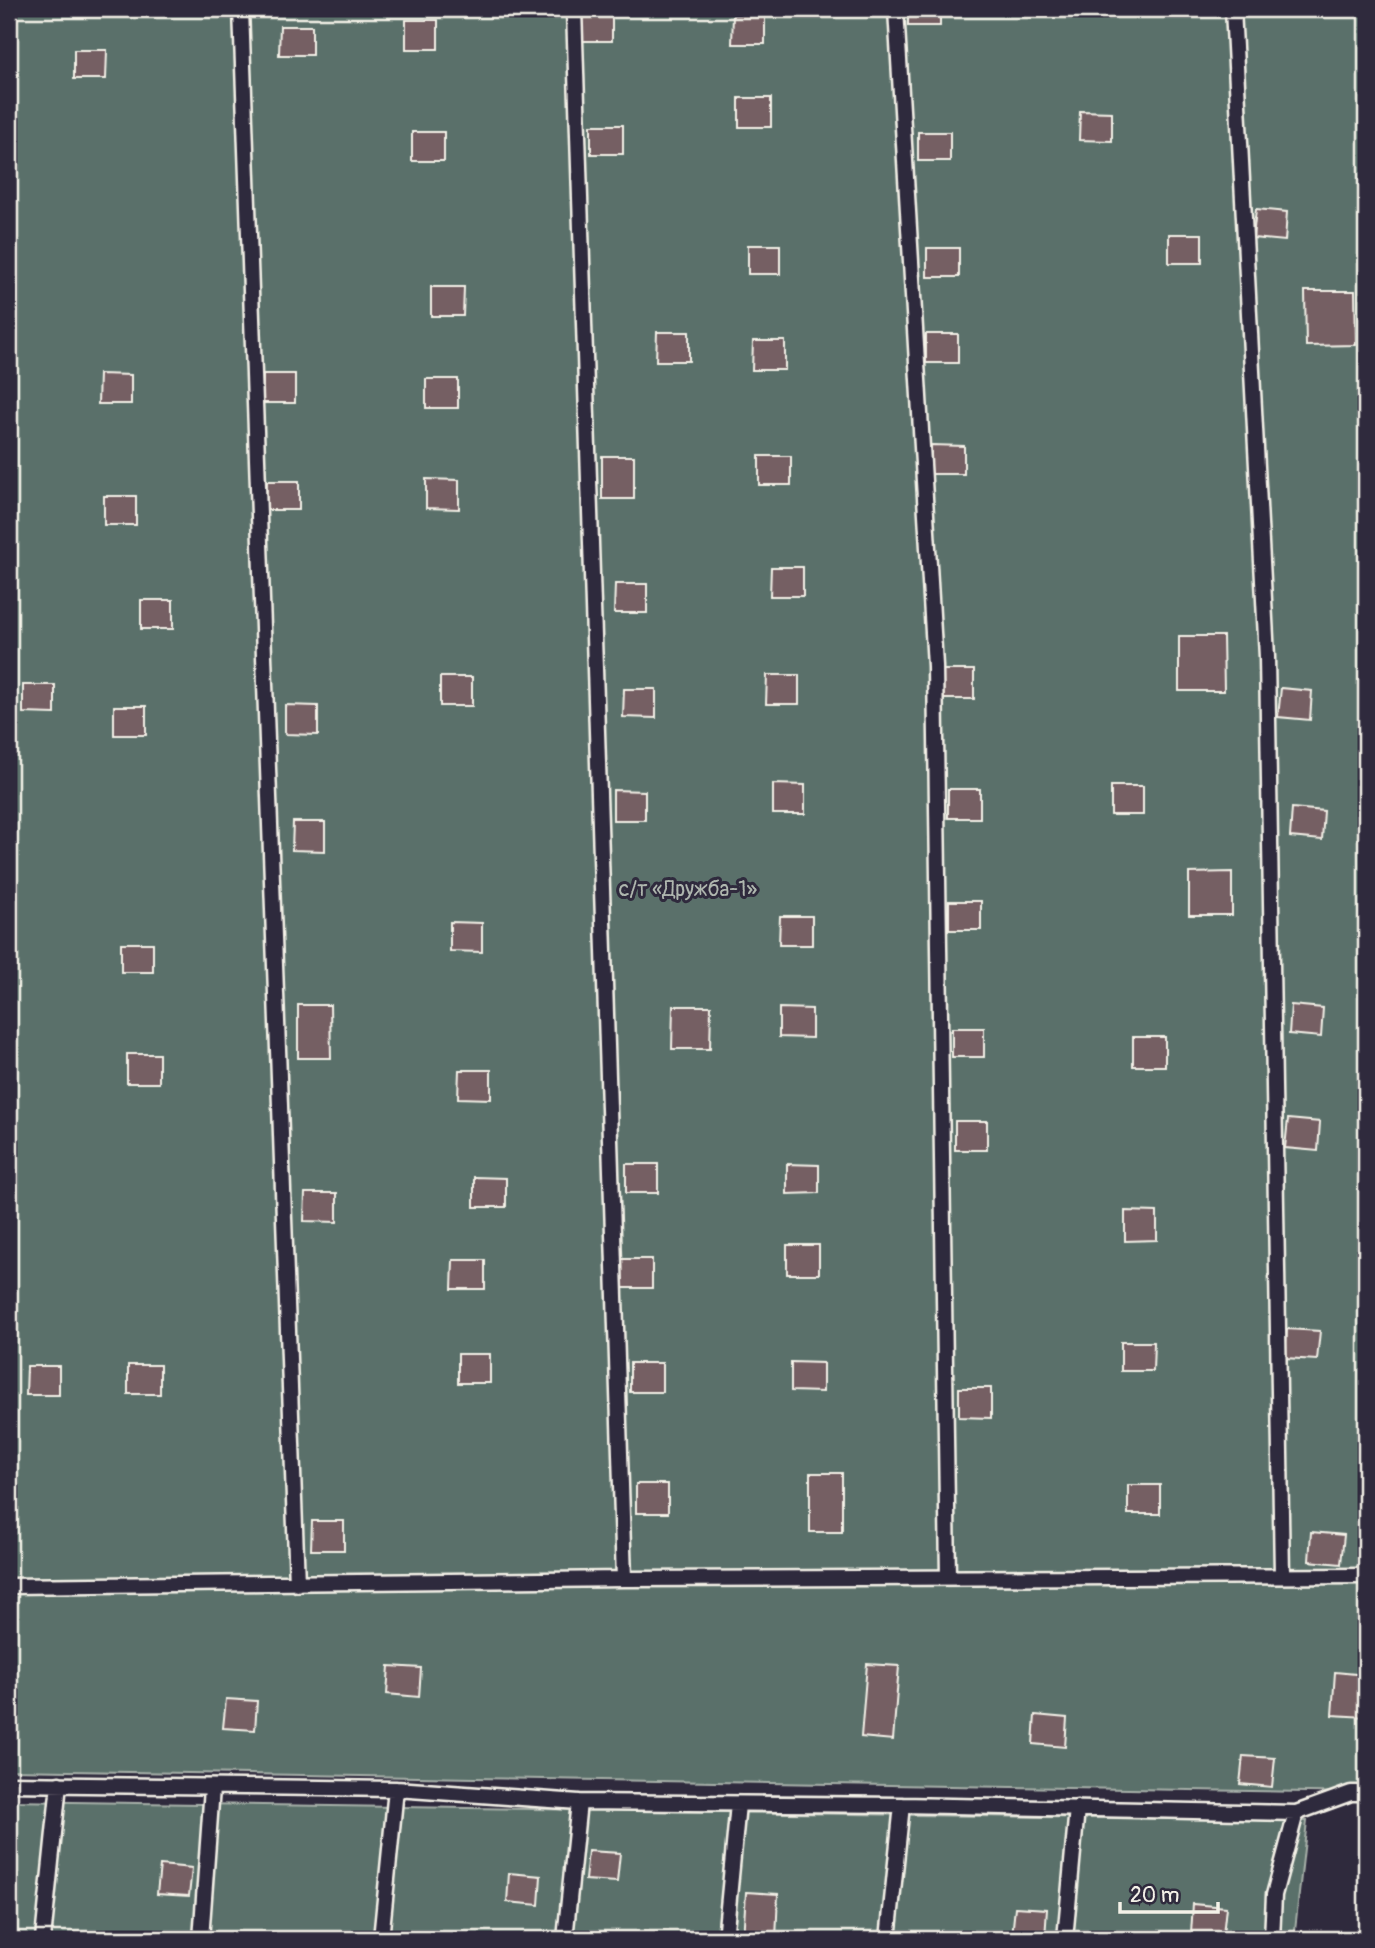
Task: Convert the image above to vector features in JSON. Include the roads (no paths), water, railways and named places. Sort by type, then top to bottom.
[{"type":"lane","points":[[242,9],[297,1584]]},
{"type":"lane","points":[[573,9],[624,1579]]},
{"type":"lane","points":[[896,9],[935,667],[948,1577]]},
{"type":"lane","points":[[1233,9],[1267,657],[1282,1575]]},
{"type":"lane","points":[[9,1586],[624,1579],[1366,1576]]},
{"type":"lane","points":[[9,1784],[396,1789],[579,1802],[1296,1813],[1352,1793],[1366,1793]]},
{"type":"lane","points":[[43,1939],[59,1784]]},
{"type":"lane","points":[[201,1939],[212,1788]]},
{"type":"lane","points":[[381,1939],[396,1789]]},
{"type":"lane","points":[[565,1939],[579,1802]]},
{"type":"lane","points":[[725,1939],[738,1804]]},
{"type":"lane","points":[[888,1939],[902,1805]]},
{"type":"lane","points":[[1065,1939],[1077,1808]]},
{"type":"lane","points":[[1272,1939],[1274,1895],[1296,1813]]},
{"type":"park label","name":"с/т «Дружба-1»","points":[[688,889]]}]
